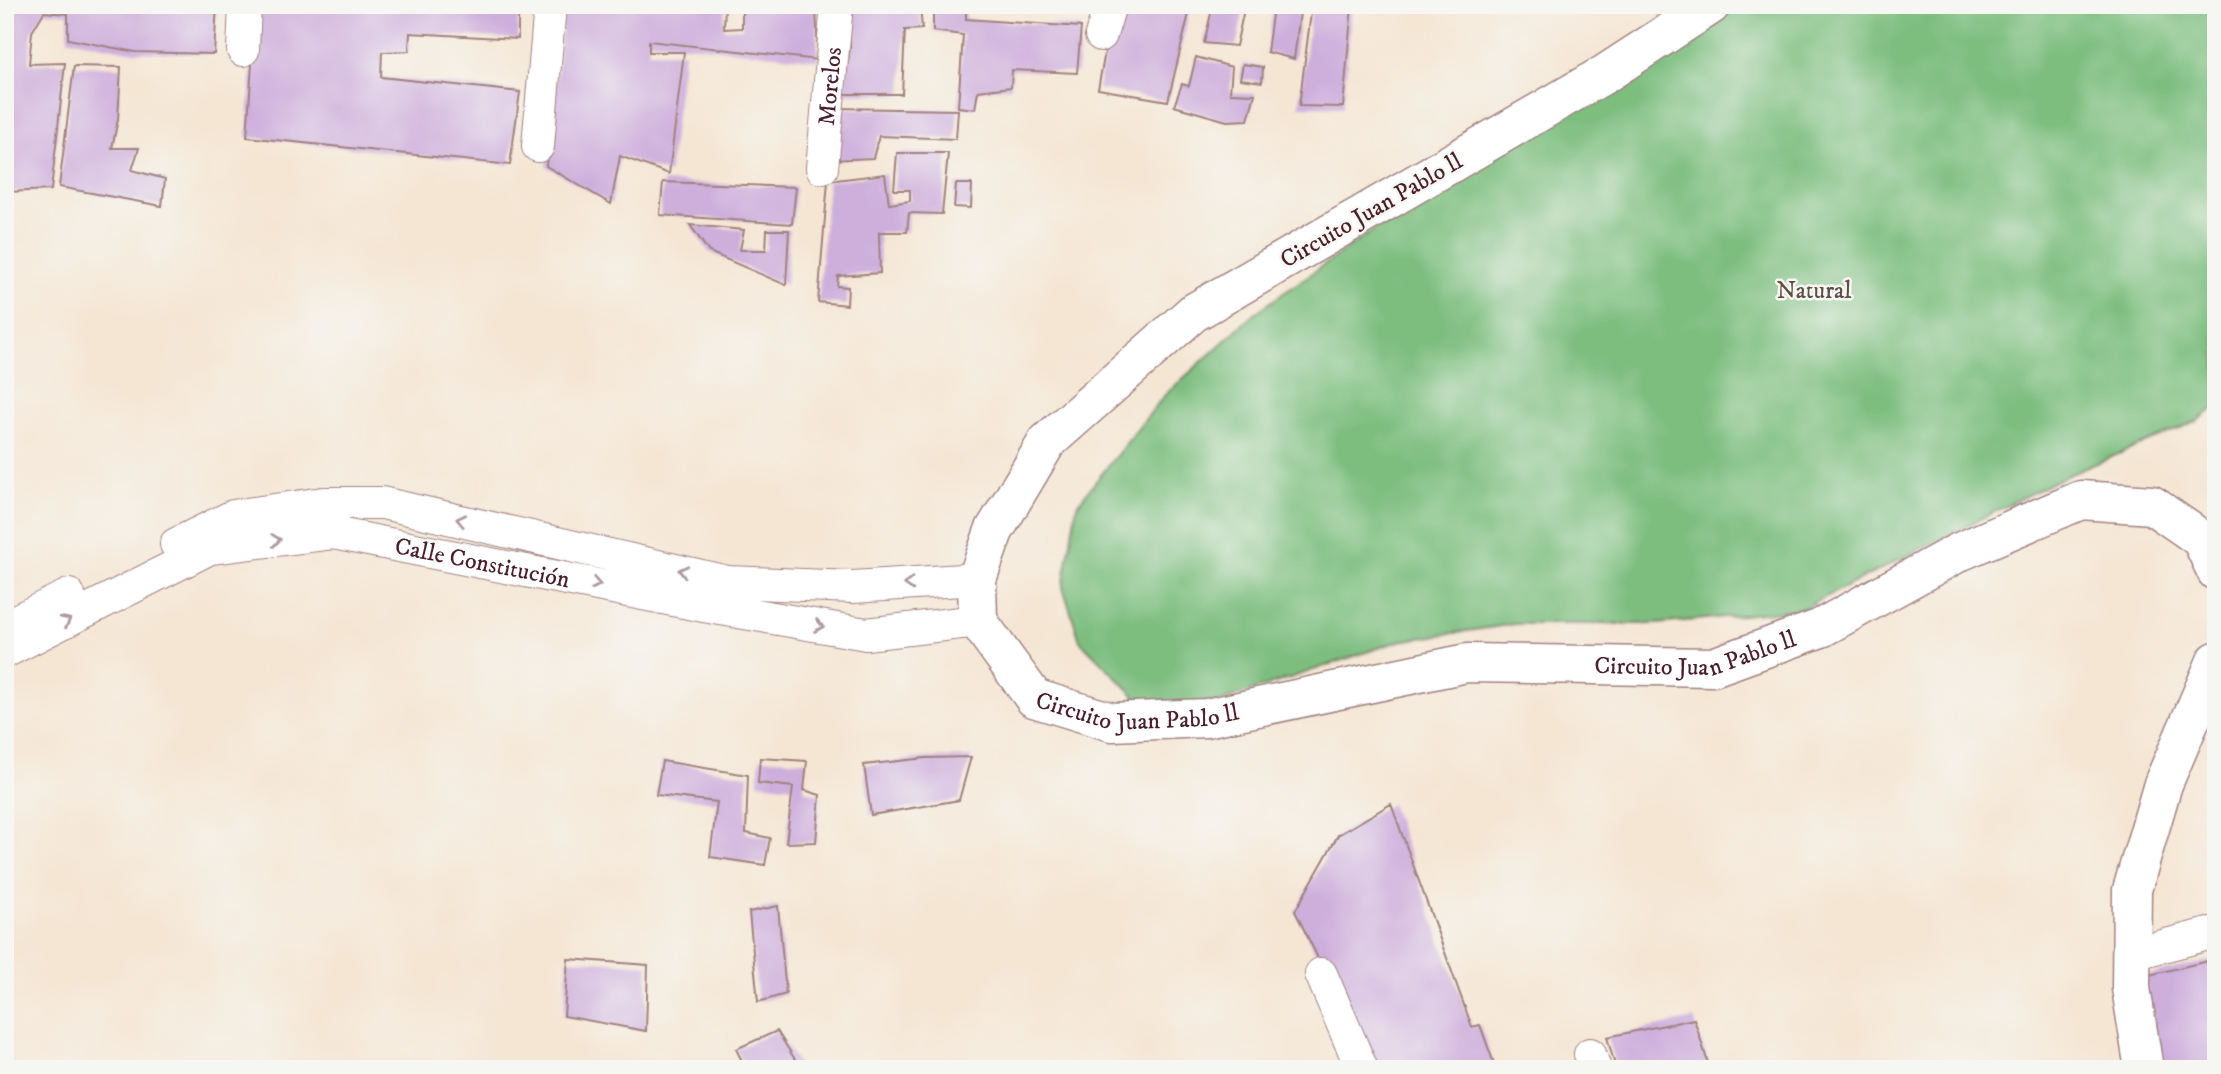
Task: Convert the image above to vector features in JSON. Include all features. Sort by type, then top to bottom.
[{"type":"main road","name":"Circuito Juan Pablo ll","points":[[1711,5],[1605,74],[1193,313],[1047,442],[994,531],[977,579],[978,621],[1034,698],[1112,722],[1206,718],[1467,663],[1713,667],[1821,628],[1959,552],[2081,500],[2152,505],[2202,539],[2216,571]]},
{"type":"main road","points":[[2144,1069],[2131,988],[2132,890],[2162,784],[2216,661]]},
{"type":"street","points":[[243,50],[245,5]]},
{"type":"street","points":[[538,146],[550,5]]},
{"type":"street","name":"Morelos","points":[[822,168],[837,5]]},
{"type":"street","points":[[1101,35],[1110,5]]},
{"type":"street","name":"Calle Constitución","points":[[5,626],[233,516],[323,503],[382,503],[728,582],[853,587],[977,579]]},
{"type":"street","name":"Calle Constitución","points":[[5,652],[210,548],[333,533],[866,635],[978,621]]},
{"type":"street","points":[[2132,954],[2216,932]]},
{"type":"street","points":[[1321,974],[1362,1069]]},
{"type":"green space","name":"Natural","points":[[1711,5],[2216,5],[2216,407],[2197,421],[2059,479],[1802,609],[1657,624],[1515,624],[1399,641],[1190,712],[1144,705],[1080,641],[1063,587],[1077,505],[1164,396],[1255,313],[1468,164]]},
{"type":"building","points":[[5,5],[217,5],[214,54],[135,52],[68,39],[68,14],[44,12],[32,32],[29,64],[65,63],[51,190],[5,192]]},
{"type":"building","points":[[256,5],[518,5],[518,39],[410,33],[409,51],[382,52],[381,77],[520,92],[510,165],[247,137]]},
{"type":"building","points":[[565,5],[725,5],[724,29],[742,28],[742,5],[816,5],[818,60],[649,41],[649,52],[684,52],[669,174],[620,156],[611,204],[546,166]]},
{"type":"building","points":[[850,5],[920,5],[922,29],[905,30],[902,94],[843,94],[850,48]]},
{"type":"building","points":[[933,5],[966,5],[966,19],[1081,27],[1077,73],[1012,70],[1011,87],[978,91],[975,109],[958,107],[963,35],[933,31]]},
{"type":"building","points":[[1114,5],[1191,5],[1168,101],[1098,89]]},
{"type":"building","points":[[1213,5],[1245,5],[1236,46],[1204,43]]},
{"type":"building","points":[[1268,5],[1301,5],[1294,59],[1267,52],[1273,7]]},
{"type":"building","points":[[1312,5],[1352,5],[1343,107],[1299,106]]},
{"type":"building","points":[[1196,57],[1232,67],[1230,93],[1255,94],[1248,120],[1227,121],[1174,106],[1182,84],[1189,86]]},
{"type":"building","points":[[1243,64],[1263,67],[1262,82],[1240,79]]},
{"type":"building","points":[[74,66],[121,67],[118,119],[112,148],[139,148],[132,170],[165,179],[162,206],[59,187]]},
{"type":"building","points":[[835,108],[958,110],[956,139],[879,136],[873,158],[829,160]]},
{"type":"building","points":[[897,153],[948,153],[942,214],[909,213],[907,232],[879,232],[880,273],[838,276],[837,286],[848,287],[847,305],[818,302],[828,181],[885,174],[889,204],[910,201],[910,190],[894,190]]},
{"type":"building","points":[[663,182],[796,187],[792,224],[660,215]]},
{"type":"building","points":[[956,184],[972,184],[971,208],[954,207]]},
{"type":"building","points":[[690,225],[744,230],[740,250],[766,250],[767,230],[789,230],[786,285],[709,252]]},
{"type":"building","points":[[971,757],[959,800],[871,815],[864,765],[925,758]]},
{"type":"building","points":[[760,758],[807,761],[804,790],[820,795],[816,842],[786,843],[793,787],[758,783]]},
{"type":"building","points":[[662,761],[748,775],[746,833],[770,838],[765,865],[710,857],[717,802],[656,795]]},
{"type":"building","points":[[1391,804],[1472,1027],[1480,1025],[1496,1069],[1372,1069],[1295,911],[1338,835]]},
{"type":"building","points":[[778,906],[786,994],[758,1002],[749,912]]},
{"type":"building","points":[[568,959],[648,965],[646,1031],[564,1016]]},
{"type":"building","points":[[2216,959],[2216,1069],[2158,1069],[2145,976]]},
{"type":"building","points":[[1694,1019],[1710,1069],[1616,1069],[1607,1037]]},
{"type":"building","points":[[777,1031],[801,1069],[746,1069],[736,1049]]}]
